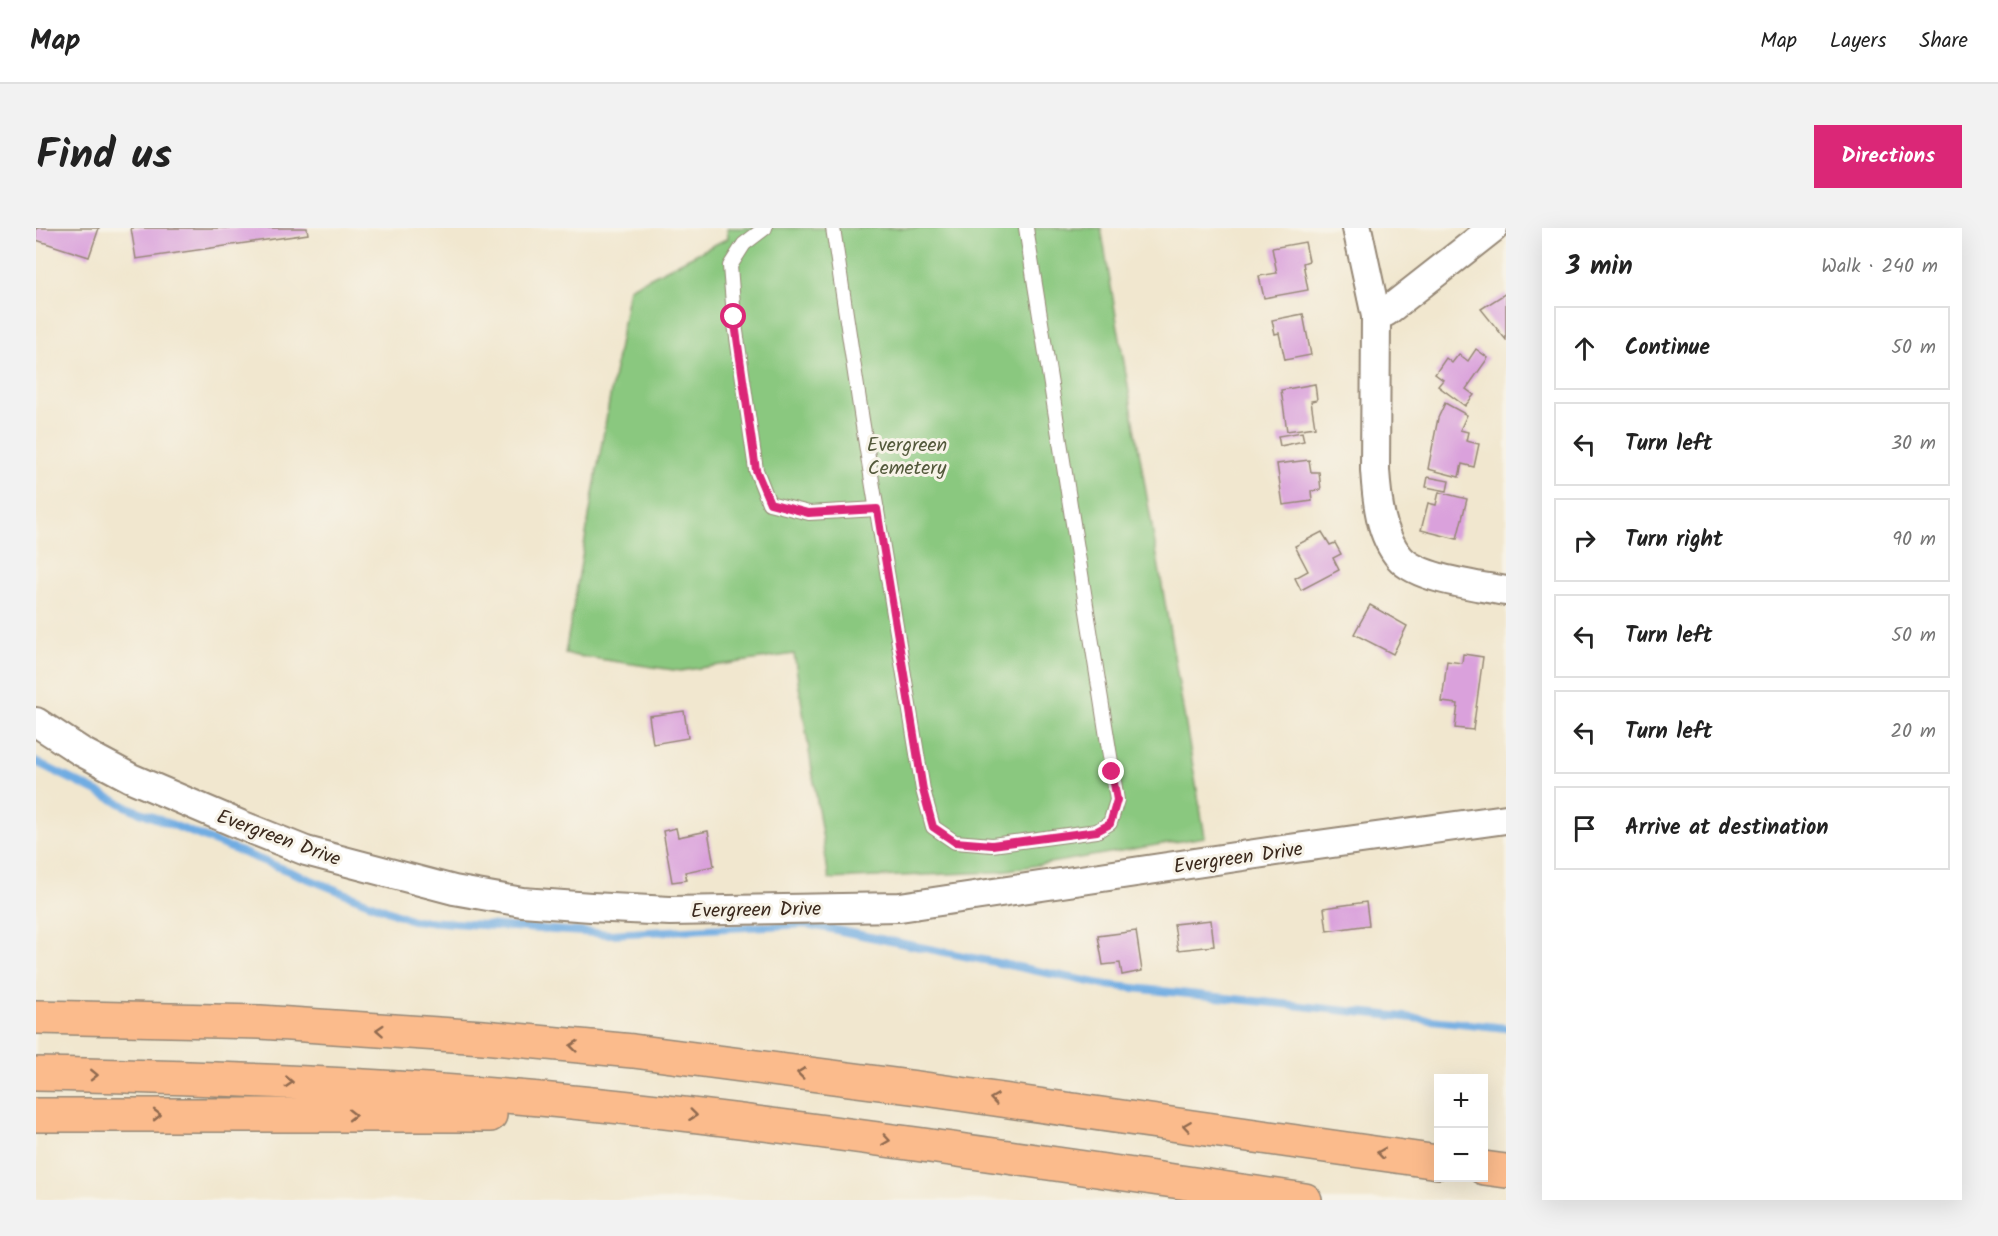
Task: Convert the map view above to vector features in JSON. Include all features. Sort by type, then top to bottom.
[{"type":"highway","points":[[36,994],[260,1022]]},
{"type":"highway","points":[[36,1017],[260,1022],[483,1037],[633,1052],[918,1088],[1434,1161]]},
{"type":"highway","points":[[36,1074],[207,1077],[357,1085],[654,1110],[830,1132],[1305,1200]]},
{"type":"highway","points":[[36,1116],[488,1115],[654,1110]]},
{"type":"highway","points":[[1488,1169],[1506,1171]]},
{"type":"street","points":[[1357,228],[1376,316],[1375,470],[1385,533],[1401,560],[1427,574],[1506,591]]},
{"type":"street","points":[[1376,316],[1386,312],[1493,228]]},
{"type":"street","name":"Evergreen Drive","points":[[36,722],[82,752],[130,778],[306,851],[454,890],[522,902],[591,907],[670,910],[900,907],[1506,819]]},
{"type":"lane","points":[[765,228],[744,244],[730,266],[734,317],[756,470],[770,503],[808,513],[877,509]]},
{"type":"lane","points":[[833,228],[923,790],[933,827],[955,842],[992,845],[1097,831],[1110,824],[1117,800],[1026,228]]},
{"type":"green space","name":"Evergreen Cemetery","points":[[727,228],[1101,228],[1205,837],[996,872],[829,879],[794,654],[680,671],[565,654],[629,288],[728,238]]},
{"type":"building","points":[[36,228],[99,228],[89,257],[36,240]]},
{"type":"building","points":[[131,228],[307,228],[308,234],[136,259]]},
{"type":"building","points":[[1305,242],[1309,261],[1303,263],[1308,290],[1264,298],[1259,276],[1277,273],[1272,248]]},
{"type":"building","points":[[1506,293],[1506,340],[1481,309]]},
{"type":"building","points":[[1303,314],[1311,355],[1285,360],[1279,333],[1275,334],[1272,320]]},
{"type":"building","points":[[1476,349],[1488,358],[1466,389],[1474,395],[1465,406],[1438,386],[1443,380],[1435,374],[1446,358],[1452,363],[1459,354],[1468,361]]},
{"type":"building","points":[[1315,384],[1317,400],[1311,401],[1315,427],[1287,431],[1281,390]]},
{"type":"building","points":[[1445,403],[1467,415],[1460,430],[1468,432],[1466,441],[1479,444],[1474,467],[1462,464],[1459,477],[1428,469],[1438,418]]},
{"type":"building","points":[[1302,432],[1304,441],[1280,446],[1278,436]]},
{"type":"building","points":[[1309,460],[1311,472],[1319,472],[1321,490],[1311,491],[1312,501],[1283,505],[1277,464]]},
{"type":"building","points":[[1428,477],[1449,481],[1447,491],[1426,487]]},
{"type":"building","points":[[1439,492],[1467,499],[1457,539],[1421,530],[1428,503],[1436,505]]},
{"type":"building","points":[[1322,532],[1330,545],[1335,543],[1341,554],[1333,558],[1339,570],[1301,590],[1295,578],[1308,571],[1295,546]]},
{"type":"building","points":[[1370,605],[1407,626],[1393,654],[1354,634]]},
{"type":"building","points":[[1463,654],[1483,657],[1473,730],[1455,728],[1458,704],[1442,702],[1447,661],[1462,663]]},
{"type":"building","points":[[684,711],[688,738],[653,744],[649,716]]},
{"type":"building","points":[[676,828],[678,837],[708,831],[714,866],[685,872],[687,880],[672,882],[663,831]]},
{"type":"building","points":[[1366,902],[1369,925],[1327,931],[1324,908]]},
{"type":"building","points":[[1211,920],[1214,946],[1178,950],[1174,924]]},
{"type":"building","points":[[1136,931],[1142,971],[1122,975],[1120,963],[1103,965],[1098,936]]},
{"type":"waterway","points":[[36,762],[130,808],[412,920],[610,934],[807,924],[1106,985],[1506,1028]]},
{"type":"route","points":[[734,317],[756,470],[770,503],[808,513],[877,509],[923,790],[933,827],[955,842],[992,845],[1097,831],[1110,824],[1117,800],[1112,772]]}]
